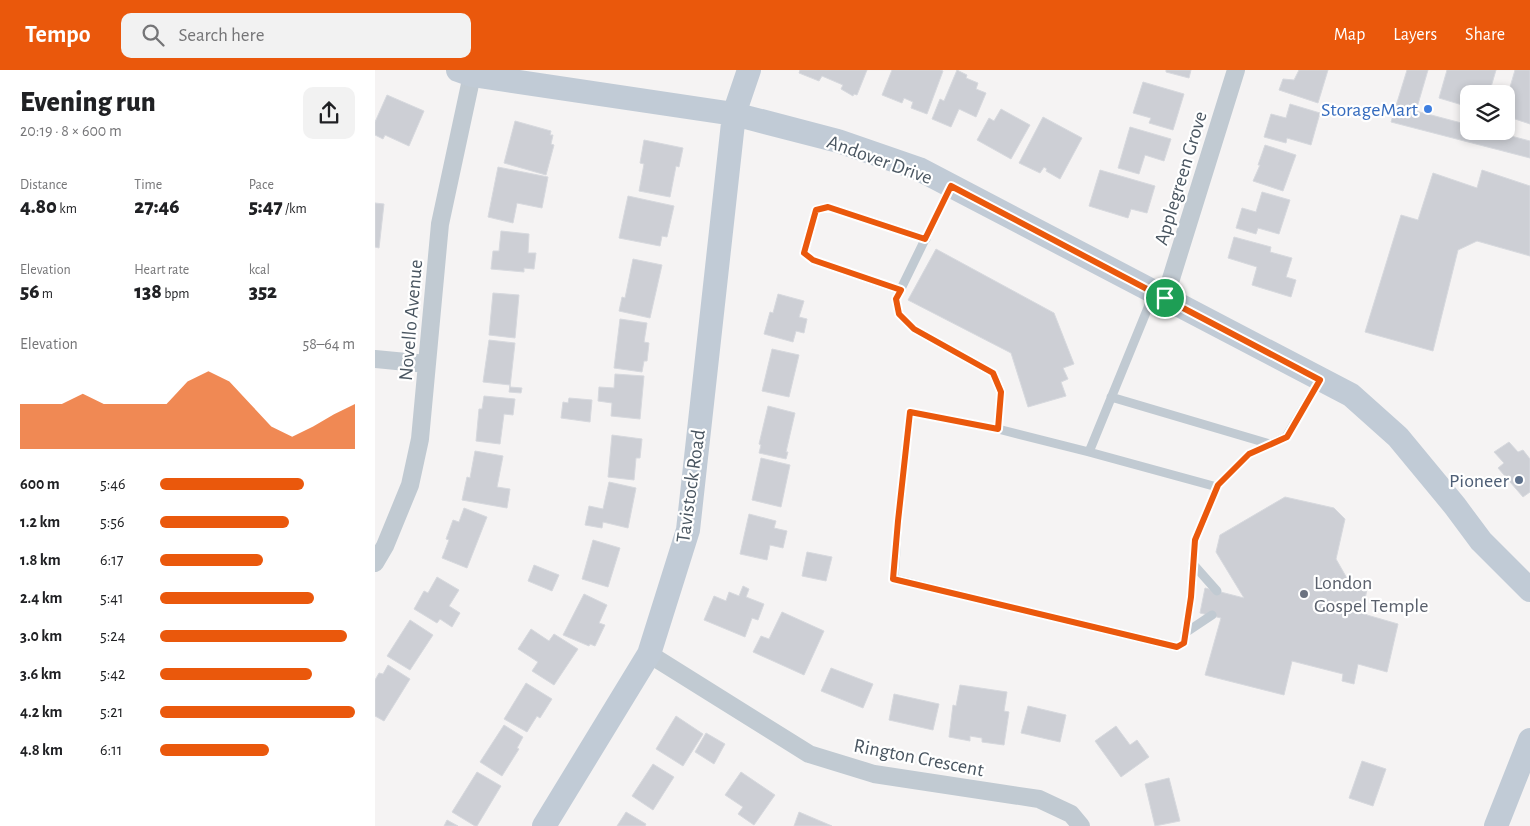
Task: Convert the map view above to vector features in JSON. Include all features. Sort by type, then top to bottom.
[{"type":"street","name":"Tavistock Road","points":[[544,826],[649,654],[688,530],[734,114],[749,70]]},
{"type":"street","name":"Applegreen Grove","points":[[1159,295],[1236,70]]},
{"type":"street","name":"Andover Drive","points":[[465,72],[734,114],[838,141],[919,170],[1351,395],[1398,437],[1455,506],[1481,541],[1530,590]]},
{"type":"street","name":"Novello Avenue","points":[[375,562],[385,546],[409,485],[420,440],[441,224],[465,72]]},
{"type":"street","points":[[375,359],[427,364]]},
{"type":"street","name":"Rington Crescent","points":[[649,654],[809,754],[874,774],[1039,799],[1071,814],[1081,826]]},
{"type":"street","points":[[1496,826],[1530,740]]},
{"type":"lane","points":[[951,186],[896,299],[899,314],[914,329],[993,373],[1001,392],[998,429]]},
{"type":"lane","points":[[901,290],[813,260],[804,253],[816,210],[828,207],[925,239]]},
{"type":"lane","points":[[1089,452],[1111,397],[1159,295]]},
{"type":"lane","points":[[1217,487],[998,429],[910,412],[893,579],[1177,647],[1184,643],[1191,597],[1195,540],[1217,487],[1249,454],[1287,437],[1320,380]]},
{"type":"lane","points":[[1111,397],[1270,444]]},
{"type":"lane","points":[[1193,564],[1217,591]]},
{"type":"lane","points":[[1185,633],[1211,616]]},
{"type":"building","points":[[800,70],[867,70],[857,95],[854,94],[853,96],[841,89],[843,85],[822,76],[819,81],[799,73]]},
{"type":"building","points":[[892,70],[943,71],[927,114],[911,108],[913,102],[904,98],[902,103],[882,95]]},
{"type":"building","points":[[957,70],[967,75],[966,78],[978,83],[976,89],[986,93],[976,117],[959,109],[951,127],[932,119],[940,99],[944,101]]},
{"type":"building","points":[[1166,70],[1191,70],[1189,78],[1166,72]]},
{"type":"building","points":[[1299,70],[1328,70],[1318,103],[1279,90],[1283,79],[1294,80]]},
{"type":"building","points":[[1407,70],[1428,70],[1416,111],[1460,123],[1460,140],[1391,122]]},
{"type":"building","points":[[1447,70],[1496,70],[1492,85],[1460,85],[1460,104],[1439,98]]},
{"type":"building","points":[[1515,70],[1530,70],[1530,124],[1515,119],[1515,85],[1511,85]]},
{"type":"building","points":[[1143,82],[1184,94],[1173,130],[1149,123],[1151,118],[1133,113]]},
{"type":"building","points":[[387,95],[424,111],[409,146],[385,135],[383,139],[375,135],[375,122]]},
{"type":"building","points":[[1290,104],[1320,113],[1311,145],[1287,138],[1286,143],[1264,137],[1271,114],[1286,118]]},
{"type":"building","points":[[1001,109],[1030,125],[1011,159],[977,140],[989,118],[994,121]]},
{"type":"building","points":[[1043,117],[1082,138],[1060,179],[1046,171],[1047,169],[1044,167],[1040,173],[1019,163]]},
{"type":"building","points":[[515,121],[551,131],[550,135],[553,135],[551,144],[554,145],[546,175],[504,163]]},
{"type":"building","points":[[1130,127],[1171,139],[1164,161],[1145,155],[1139,174],[1118,168]]},
{"type":"building","points":[[1515,137],[1530,141],[1530,158],[1460,140],[1515,140]]},
{"type":"building","points":[[644,140],[683,148],[679,167],[676,166],[670,197],[639,191],[644,164],[640,163]]},
{"type":"building","points":[[1265,145],[1296,155],[1283,191],[1253,181],[1260,165],[1258,165]]},
{"type":"building","points":[[498,167],[548,177],[542,208],[517,203],[513,223],[488,217]]},
{"type":"building","points":[[1100,170],[1155,186],[1147,213],[1131,209],[1128,218],[1089,206]]},
{"type":"building","points":[[1482,170],[1530,186],[1530,256],[1477,241],[1458,250],[1433,351],[1365,332],[1401,215],[1418,220],[1433,173],[1477,188]]},
{"type":"building","points":[[1262,192],[1290,200],[1279,234],[1258,228],[1256,234],[1236,228],[1242,208],[1256,212]]},
{"type":"building","points":[[628,196],[674,206],[667,237],[662,236],[660,246],[619,238]]},
{"type":"building","points":[[375,203],[384,204],[379,248],[375,247]]},
{"type":"building","points":[[501,231],[529,234],[528,253],[536,253],[534,269],[524,268],[524,272],[491,269],[493,251],[499,251]]},
{"type":"building","points":[[1234,237],[1271,247],[1270,252],[1292,258],[1286,277],[1296,280],[1291,297],[1252,285],[1257,267],[1228,258]]},
{"type":"building","points":[[936,249],[1054,313],[1074,364],[1063,368],[1068,379],[1061,382],[1066,396],[1028,407],[1011,353],[908,300]]},
{"type":"building","points":[[633,259],[662,265],[650,318],[619,311],[622,297],[625,298]]},
{"type":"building","points":[[493,293],[519,295],[515,338],[489,335]]},
{"type":"building","points":[[778,294],[804,301],[799,317],[807,319],[804,333],[796,331],[793,342],[764,334],[770,312],[773,313]]},
{"type":"building","points":[[620,319],[647,323],[644,342],[649,343],[647,361],[644,361],[642,372],[614,368]]},
{"type":"building","points":[[489,340],[515,343],[510,387],[522,388],[521,393],[509,392],[510,385],[483,382]]},
{"type":"building","points":[[772,349],[799,355],[789,397],[762,391]]},
{"type":"building","points":[[615,374],[644,376],[640,419],[611,416],[612,403],[598,401],[599,387],[614,388]]},
{"type":"building","points":[[484,396],[515,399],[513,415],[504,414],[500,444],[476,441],[479,409],[482,409]]},
{"type":"building","points":[[569,398],[592,400],[590,422],[561,418],[563,402],[568,403]]},
{"type":"building","points":[[768,406],[795,413],[786,459],[759,453],[761,445],[759,444]]},
{"type":"building","points":[[612,435],[642,439],[640,458],[636,458],[634,480],[608,477]]},
{"type":"building","name":"Pioneer","points":[[1509,442],[1518,452],[1523,450],[1530,459],[1530,492],[1523,497],[1498,468],[1504,463],[1494,452]]},
{"type":"building","points":[[475,451],[503,456],[497,487],[510,489],[507,508],[462,500],[467,477],[470,478]]},
{"type":"building","points":[[761,458],[790,465],[781,507],[752,500]]},
{"type":"building","points":[[609,482],[636,488],[628,528],[603,522],[602,528],[585,525],[589,506],[603,509]]},
{"type":"building","name":"London Gospel Temple","points":[[1285,497],[1334,508],[1345,519],[1336,559],[1348,580],[1368,585],[1363,608],[1367,615],[1398,624],[1387,672],[1358,664],[1354,684],[1342,681],[1343,674],[1292,661],[1284,695],[1205,675],[1221,618],[1200,613],[1205,588],[1244,598],[1216,552],[1220,535]]},
{"type":"building","points":[[464,508],[487,517],[467,568],[442,558],[449,540],[446,539],[453,520],[459,522]]},
{"type":"building","points":[[749,514],[776,521],[774,528],[787,531],[783,548],[770,545],[767,560],[740,554]]},
{"type":"building","points":[[593,540],[620,548],[608,587],[582,579]]},
{"type":"building","points":[[807,552],[832,557],[826,581],[802,576]]},
{"type":"building","points":[[534,565],[559,575],[552,591],[528,581]]},
{"type":"building","points":[[437,577],[459,590],[449,606],[460,613],[452,627],[440,619],[437,623],[414,609],[424,591],[428,593]]},
{"type":"building","points":[[743,586],[749,589],[746,597],[764,604],[758,620],[752,618],[745,637],[704,620],[714,596],[726,601],[729,592],[739,596]]},
{"type":"building","points":[[584,594],[607,605],[599,623],[605,625],[595,646],[590,644],[589,646],[563,635]]},
{"type":"building","points":[[782,612],[824,631],[804,675],[753,652],[761,636],[769,639]]},
{"type":"building","points":[[410,620],[433,635],[410,670],[387,656]]},
{"type":"building","points":[[531,629],[549,641],[554,634],[578,649],[554,685],[532,671],[538,662],[518,649]]},
{"type":"building","points":[[388,665],[410,679],[384,721],[375,716],[375,680],[379,673],[383,674]]},
{"type":"building","points":[[831,668],[873,684],[863,708],[821,691]]},
{"type":"building","points":[[526,683],[552,699],[540,718],[537,716],[527,732],[504,719]]},
{"type":"building","points":[[960,685],[1007,692],[1004,711],[1009,712],[1004,745],[982,742],[982,738],[970,736],[970,741],[949,737],[953,705],[956,706]]},
{"type":"building","points":[[894,694],[939,704],[933,730],[889,720]]},
{"type":"building","points":[[1028,706],[1066,715],[1060,742],[1021,733]]},
{"type":"building","points":[[676,716],[703,734],[683,766],[656,749]]},
{"type":"building","points":[[504,725],[523,737],[517,748],[519,749],[502,776],[480,762]]},
{"type":"building","points":[[1116,726],[1130,745],[1137,740],[1149,757],[1121,777],[1095,741]]},
{"type":"building","points":[[706,733],[725,744],[714,764],[695,752]]},
{"type":"building","points":[[1362,761],[1386,769],[1373,806],[1349,798]]},
{"type":"building","points":[[653,764],[674,777],[653,810],[632,796]]},
{"type":"building","points":[[477,772],[501,786],[477,826],[475,826],[452,812]]},
{"type":"building","points":[[741,772],[775,795],[754,825],[738,814],[743,807],[725,795]]},
{"type":"building","points":[[1169,778],[1180,821],[1155,826],[1145,784]]},
{"type":"building","points":[[626,812],[646,824],[645,826],[617,826]]},
{"type":"building","points":[[799,812],[832,826],[794,826]]},
{"type":"building","points":[[447,820],[458,826],[444,826]]},
{"type":"place","name":"StorageMart","points":[[1428,109]]},
{"type":"place","name":"Pioneer","points":[[1519,480]]},
{"type":"place","name":"London Gospel Temple","points":[[1304,594]]},
{"type":"route","points":[[951,186],[1165,298],[1320,380],[1287,437],[1249,454],[1218,485],[1195,540],[1191,597],[1184,643],[1177,647],[893,579],[910,412],[998,429],[1001,392],[993,373],[914,329],[899,314],[896,299],[901,290],[813,260],[804,253],[816,210],[828,207],[925,239],[951,186]]}]
